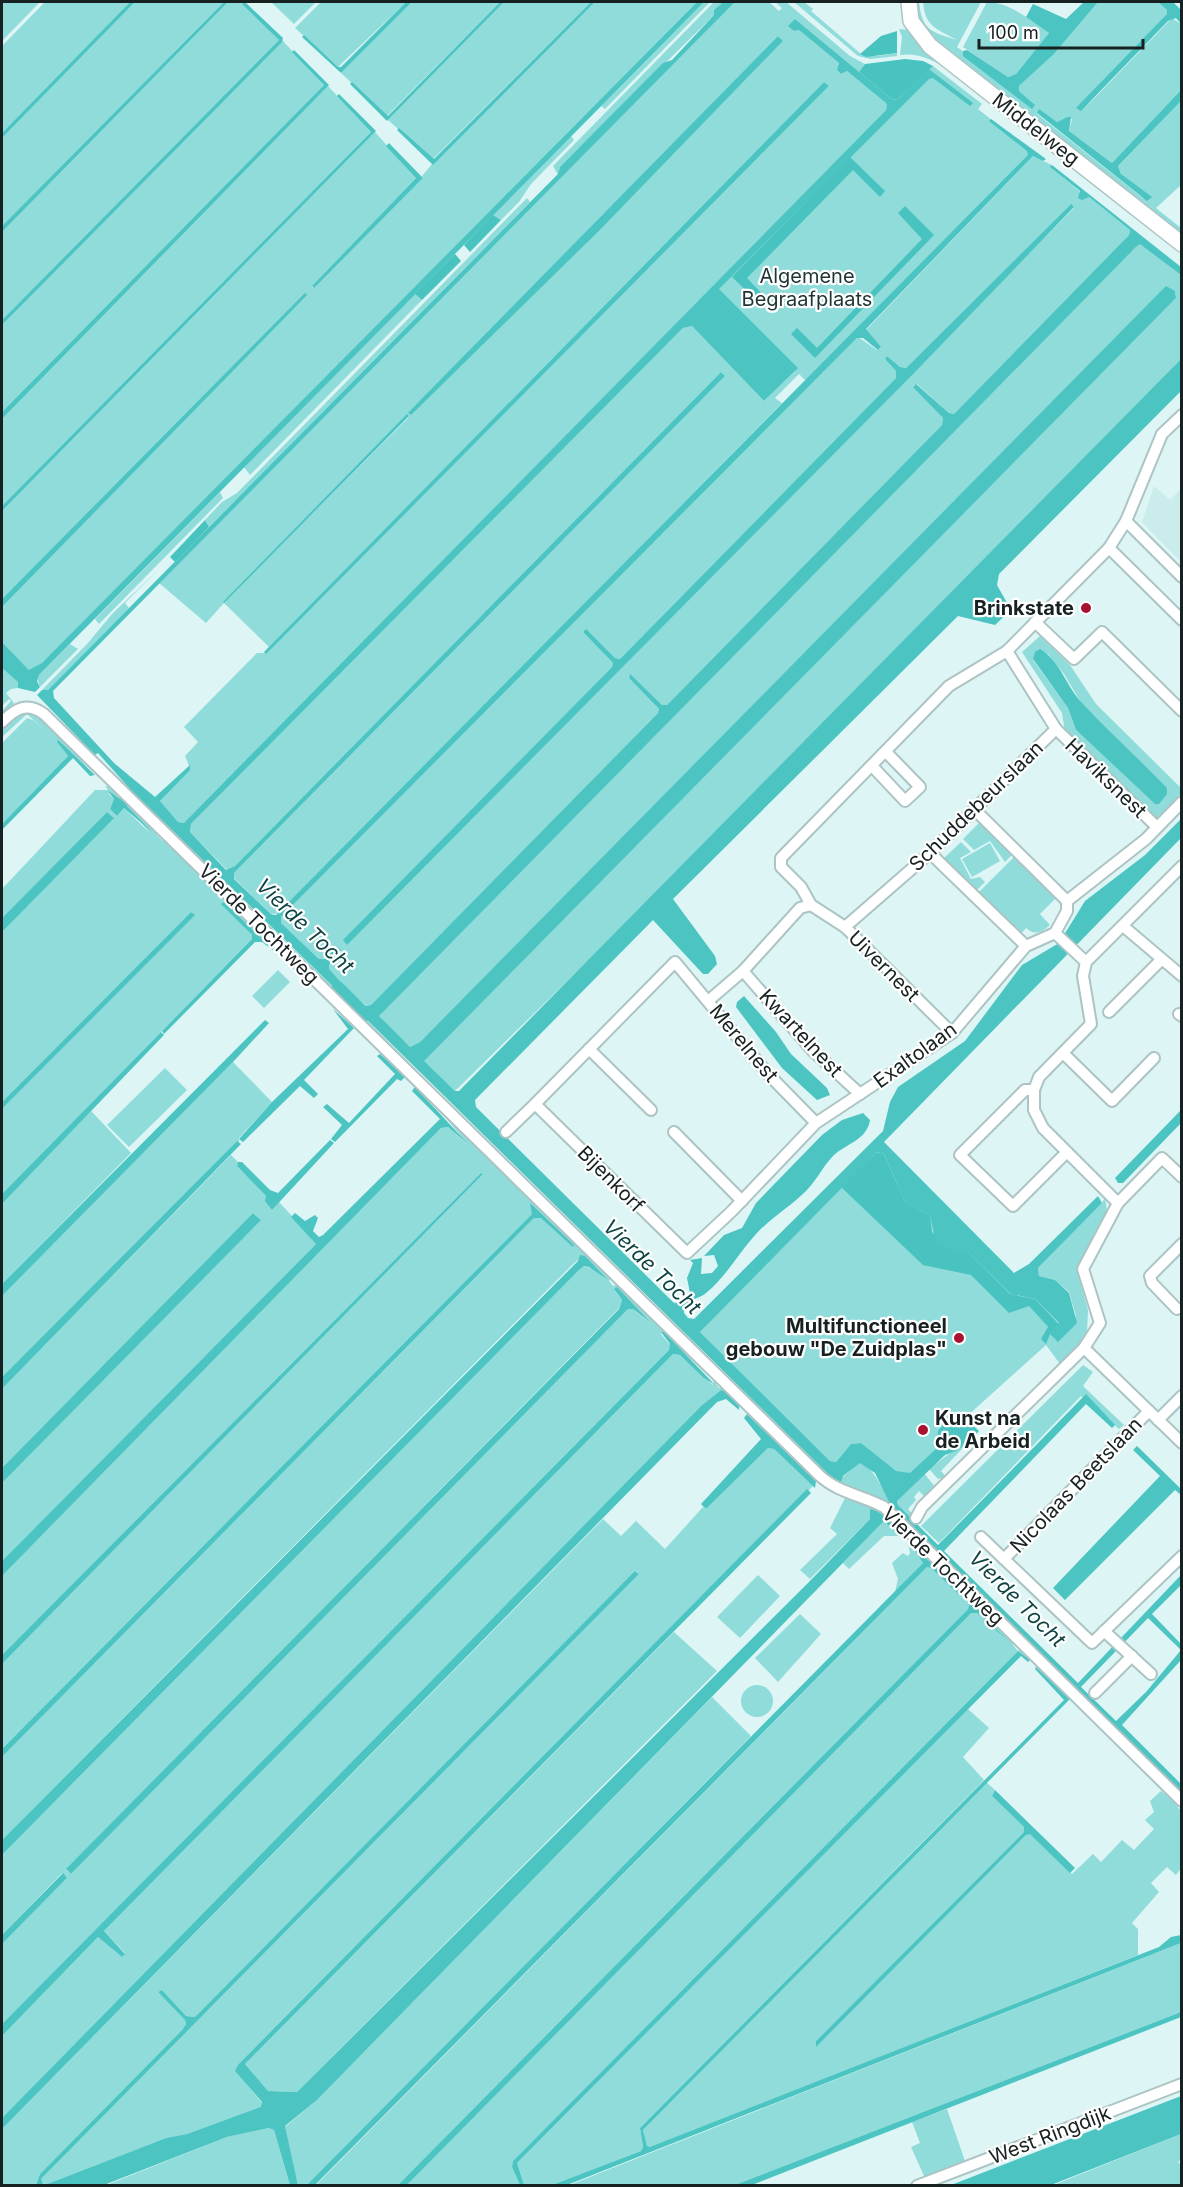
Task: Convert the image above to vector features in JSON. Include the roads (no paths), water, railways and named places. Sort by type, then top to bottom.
[{"type":"street","name":"Middelweg","points":[[909,2],[911,21],[930,46],[1182,244]]},
{"type":"street","points":[[708,1001],[743,971],[800,908],[811,905],[801,887],[781,867],[781,858],[949,686],[1007,651],[1109,548],[1126,521],[1162,434],[1182,414]]},
{"type":"street","points":[[1126,521],[1182,577]]},
{"type":"street","points":[[1109,548],[1182,620]]},
{"type":"street","points":[[1035,622],[1074,659],[1102,632],[1182,711]]},
{"type":"street","name":"Schuddebeurslaan","points":[[845,927],[930,853],[1056,729],[1007,651]]},
{"type":"street","name":"Vierde Tochtweg","points":[[2,722],[15,710],[25,706],[38,709],[44,714],[490,1148],[830,1485],[885,1507],[1182,1801]]},
{"type":"street","name":"Haviksnest","points":[[1056,729],[1157,827]]},
{"type":"street","points":[[872,766],[905,801],[920,787],[886,752]]},
{"type":"street","points":[[1067,902],[1157,827],[1182,802]]},
{"type":"street","points":[[974,809],[1067,902],[1067,911],[1057,935],[1086,962]]},
{"type":"street","points":[[930,853],[1026,946]]},
{"type":"street","points":[[1118,1203],[1043,1128],[1034,1110],[1034,1090],[1039,1077],[1091,1024],[1083,976],[1086,962],[1179,873]]},
{"type":"street","name":"Uivernest","points":[[811,905],[845,927],[952,1033]]},
{"type":"street","points":[[1123,926],[1182,976]]},
{"type":"street","name":"Exaltolaan","points":[[687,1253],[816,1123],[952,1033],[1026,946],[1057,935]]},
{"type":"street","points":[[1109,1012],[1161,960]]},
{"type":"street","name":"Merelnest","points":[[589,1049],[675,962],[768,1074],[816,1123]]},
{"type":"street","name":"Kwartelnest","points":[[743,971],[812,1050],[860,1094]]},
{"type":"street","points":[[506,1132],[589,1049],[651,1110]]},
{"type":"street","points":[[1063,1053],[1112,1101],[1154,1058]]},
{"type":"street","points":[[1034,1090],[1025,1090],[960,1155],[1012,1206],[1064,1155]]},
{"type":"street","name":"Bijenkorf","points":[[535,1104],[687,1253]]},
{"type":"street","points":[[674,1132],[742,1200]]},
{"type":"street","points":[[916,1518],[922,1507],[1084,1348],[1100,1323],[1083,1269],[1118,1203],[1162,1158],[1182,1177]]},
{"type":"street","points":[[1177,1309],[1152,1283],[1150,1276],[1182,1244]]},
{"type":"street","points":[[1084,1348],[1182,1443]]},
{"type":"street","points":[[1158,1420],[1182,1396]]},
{"type":"street","name":"Nicolaas Beetslaan","points":[[1004,1559],[1149,1411]]},
{"type":"street","name":"Nicolaas Beetslaan","points":[[981,1537],[1092,1643],[1104,1630]]},
{"type":"street","points":[[1151,1674],[1104,1630],[1182,1556]]},
{"type":"street","points":[[1095,1693],[1132,1656]]},
{"type":"street","name":"West Ringdijk","points":[[917,2186],[1182,2084]]},
{"type":"waterway","name":"Vierde Tocht","points":[[338,987],[366,1015]]},
{"type":"place","name":"Brinkstate","points":[[1086,608]]},
{"type":"place","name":"Multifunctioneel gebouw \"De Zuidplas\"","points":[[959,1338]]},
{"type":"place","name":"Kunst na de Arbeid","points":[[923,1430]]},
{"type":"park label","name":"Algemene Begraafplaats","points":[[807,288]]}]
